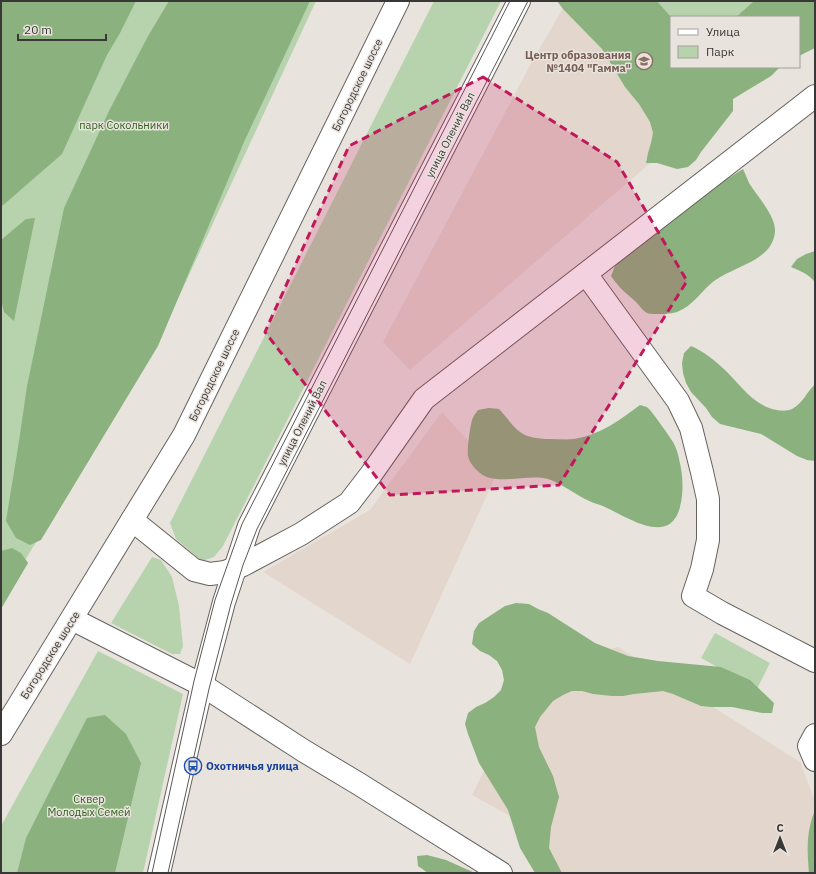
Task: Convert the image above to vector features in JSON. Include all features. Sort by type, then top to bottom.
[{"type":"street","name":"Богородское шоссе","points":[[1,734],[184,435],[398,1]]},
{"type":"street","name":"улица Олений Вал","points":[[159,873],[202,685],[224,602],[250,526],[519,1]]},
{"type":"street","points":[[132,520],[194,570],[210,574],[235,569],[301,534],[349,503],[424,399],[815,96]]},
{"type":"street","points":[[586,274],[678,401],[691,428],[708,500],[708,540],[702,569],[693,596],[722,613],[815,661]]},
{"type":"street","points":[[72,619],[202,685],[501,873]]},
{"type":"street","points":[[815,735],[809,746],[815,760]]},
{"type":"highlighted area","points":[[483,77],[617,162],[687,281],[559,485],[390,495],[265,332],[349,146]]},
{"type":"shaded area","points":[[567,1],[815,1],[800,16],[670,16],[670,68],[780,68],[691,128],[410,370],[383,342],[533,60]]},
{"type":"shaded area","points":[[442,412],[497,473],[410,664],[263,572],[370,510]]},
{"type":"shaded area","points":[[618,647],[800,762],[815,801],[815,873],[549,873],[535,830],[472,795],[534,671]]},
{"type":"green space","name":"парк Сокольники","points":[[1,1],[316,1],[157,344],[1,601]]},
{"type":"green space","points":[[1,1],[136,1],[107,55],[62,154],[1,207]]},
{"type":"green space","name":"парк Сокольники","points":[[169,1],[310,1],[244,142],[158,346],[41,540],[30,545],[16,538],[6,521],[27,386],[64,208],[109,111],[148,36]]},
{"type":"green space","points":[[434,1],[501,1],[223,546],[214,557],[202,561],[176,539],[170,523]]},
{"type":"green space","name":"Центр образования №1404 \"Гамма\"","points":[[557,1],[657,1],[670,16],[670,68],[779,68],[771,76],[733,99],[733,111],[696,160],[688,167],[677,169],[657,163],[646,163],[653,133],[650,122],[639,104],[625,87],[602,49]]},
{"type":"green space","points":[[657,1],[754,1],[737,16],[670,16]]},
{"type":"green space","points":[[754,1],[815,1],[815,48],[800,56],[800,16],[737,16]]},
{"type":"green space","points":[[743,169],[749,183],[772,218],[775,233],[770,246],[756,259],[714,281],[693,302],[683,309],[667,314],[647,313],[620,287],[611,276],[615,266],[629,251],[686,201]]},
{"type":"green space","points":[[35,218],[14,321],[4,312],[1,299],[1,240],[26,219]]},
{"type":"green space","points":[[815,251],[815,282],[804,273],[791,267],[797,259]]},
{"type":"green space","points":[[691,346],[700,350],[712,359],[748,394],[768,408],[780,411],[796,407],[815,384],[815,461],[797,456],[761,434],[720,424],[712,417],[691,392],[683,373],[682,363],[684,353]]},
{"type":"green space","points":[[640,405],[648,408],[656,418],[673,442],[679,457],[682,483],[680,507],[675,519],[667,525],[658,527],[647,526],[636,522],[588,500],[551,480],[543,478],[495,479],[487,477],[476,470],[468,456],[471,423],[478,410],[489,408],[499,409],[517,430],[530,437],[542,439],[574,439],[601,430]]},
{"type":"green space","points":[[12,548],[21,553],[28,563],[1,609],[1,551]]},
{"type":"green space","points":[[152,557],[161,560],[172,577],[179,606],[183,646],[180,654],[172,654],[111,623]]},
{"type":"green space","points":[[516,603],[529,604],[548,613],[595,643],[628,656],[658,661],[721,667],[750,680],[774,703],[772,713],[762,713],[732,707],[701,706],[663,691],[612,696],[582,691],[572,691],[553,701],[540,717],[535,727],[539,747],[553,776],[559,797],[551,827],[549,848],[562,873],[535,873],[520,848],[508,810],[479,763],[465,724],[468,713],[494,697],[501,690],[504,680],[502,670],[497,661],[480,651],[472,644],[474,631],[479,623],[505,606]]},
{"type":"green space","points":[[715,633],[770,663],[757,689],[701,658]]},
{"type":"green space","name":"Сквер Молодых Семей","points":[[98,651],[183,694],[143,873],[1,873],[1,826]]},
{"type":"green space","points":[[105,715],[126,734],[141,763],[115,873],[17,873],[26,838],[87,718]]},
{"type":"green space","points":[[815,810],[815,873],[809,873],[808,841],[810,826]]},
{"type":"green space","points":[[427,855],[446,860],[475,873],[428,873],[418,866],[417,856]]},
{"type":"tram line","points":[[152,873],[194,681],[215,600],[242,524],[510,1]]},
{"type":"tram line","points":[[168,873],[209,689],[231,604],[243,565],[257,529],[528,1]]},
{"type":"place","name":"Центр образования №1404 \"Гамма\"","points":[[644,61]]},
{"type":"place","name":"Охотничья улица","points":[[193,766]]}]
